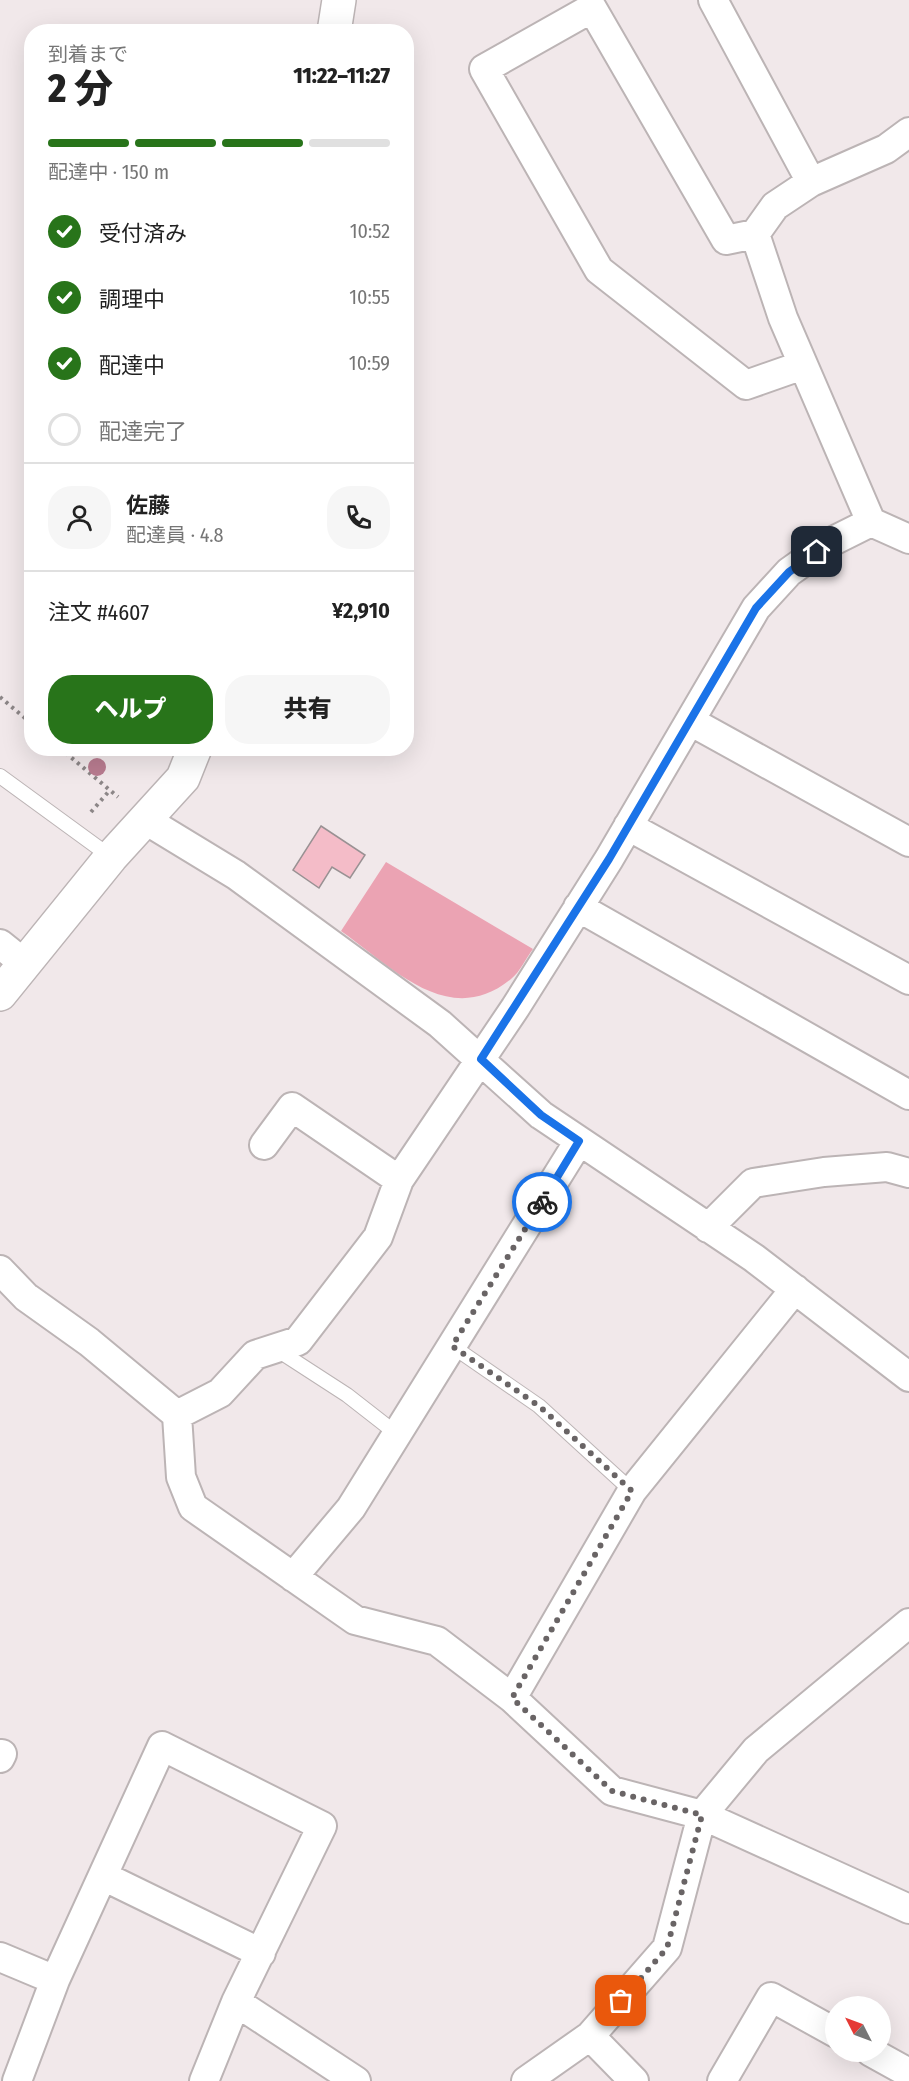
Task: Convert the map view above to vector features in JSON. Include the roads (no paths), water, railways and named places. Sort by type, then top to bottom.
[{"type":"street","points":[[335,24],[339,0]]},
{"type":"street","points":[[712,0],[811,182]]},
{"type":"street","points":[[803,365],[746,385],[599,270],[484,69],[592,8],[726,240],[755,234],[775,206],[811,182],[886,149],[909,132]]},
{"type":"street","points":[[755,234],[783,318],[871,522],[909,540]]},
{"type":"street","points":[[177,1415],[220,1393],[255,1355],[298,1341],[378,1237],[399,1180],[481,1059],[578,907],[756,608],[789,572],[831,542],[871,522]]},
{"type":"street","points":[[690,721],[909,842]]},
{"type":"street","points":[[0,994],[12,954],[111,857],[183,778],[192,756]]},
{"type":"street","points":[[144,819],[236,875],[440,1024],[541,1115],[795,1289],[909,1377]]},
{"type":"street","points":[[628,826],[909,981]]},
{"type":"street","points":[[578,907],[909,1095]]},
{"type":"street","points":[[264,1145],[292,1107],[399,1180]]},
{"type":"street","points":[[293,1577],[351,1508],[579,1141]]},
{"type":"street","points":[[708,1228],[753,1183],[824,1172],[887,1167],[909,1173]]},
{"type":"street","points":[[0,1270],[26,1297],[89,1342],[177,1415],[181,1477],[194,1507],[354,1620],[437,1641],[512,1698],[612,1791],[702,1815],[909,1909]]},
{"type":"street","points":[[512,1698],[632,1491],[795,1289]]},
{"type":"street","points":[[526,2081],[590,2036],[667,1948],[702,1815],[756,1750],[909,1623]]},
{"type":"street","points":[[17,2081],[56,1980],[162,1746],[322,1826],[236,2002],[204,2081]]},
{"type":"street","points":[[103,1875],[261,1953]]},
{"type":"street","points":[[0,1957],[56,1980]]},
{"type":"street","points":[[722,2081],[771,1997],[825,2026]]},
{"type":"street","points":[[236,2002],[356,2081]]},
{"type":"street","points":[[590,2036],[634,2081]]},
{"type":"street","points":[[889,2062],[909,2073]]},
{"type":"lane","points":[[0,776],[111,857]]},
{"type":"lane","points":[[452,1346],[539,1406],[632,1491]]},
{"type":"lane","points":[[276,1349],[347,1395],[397,1434]]}]
